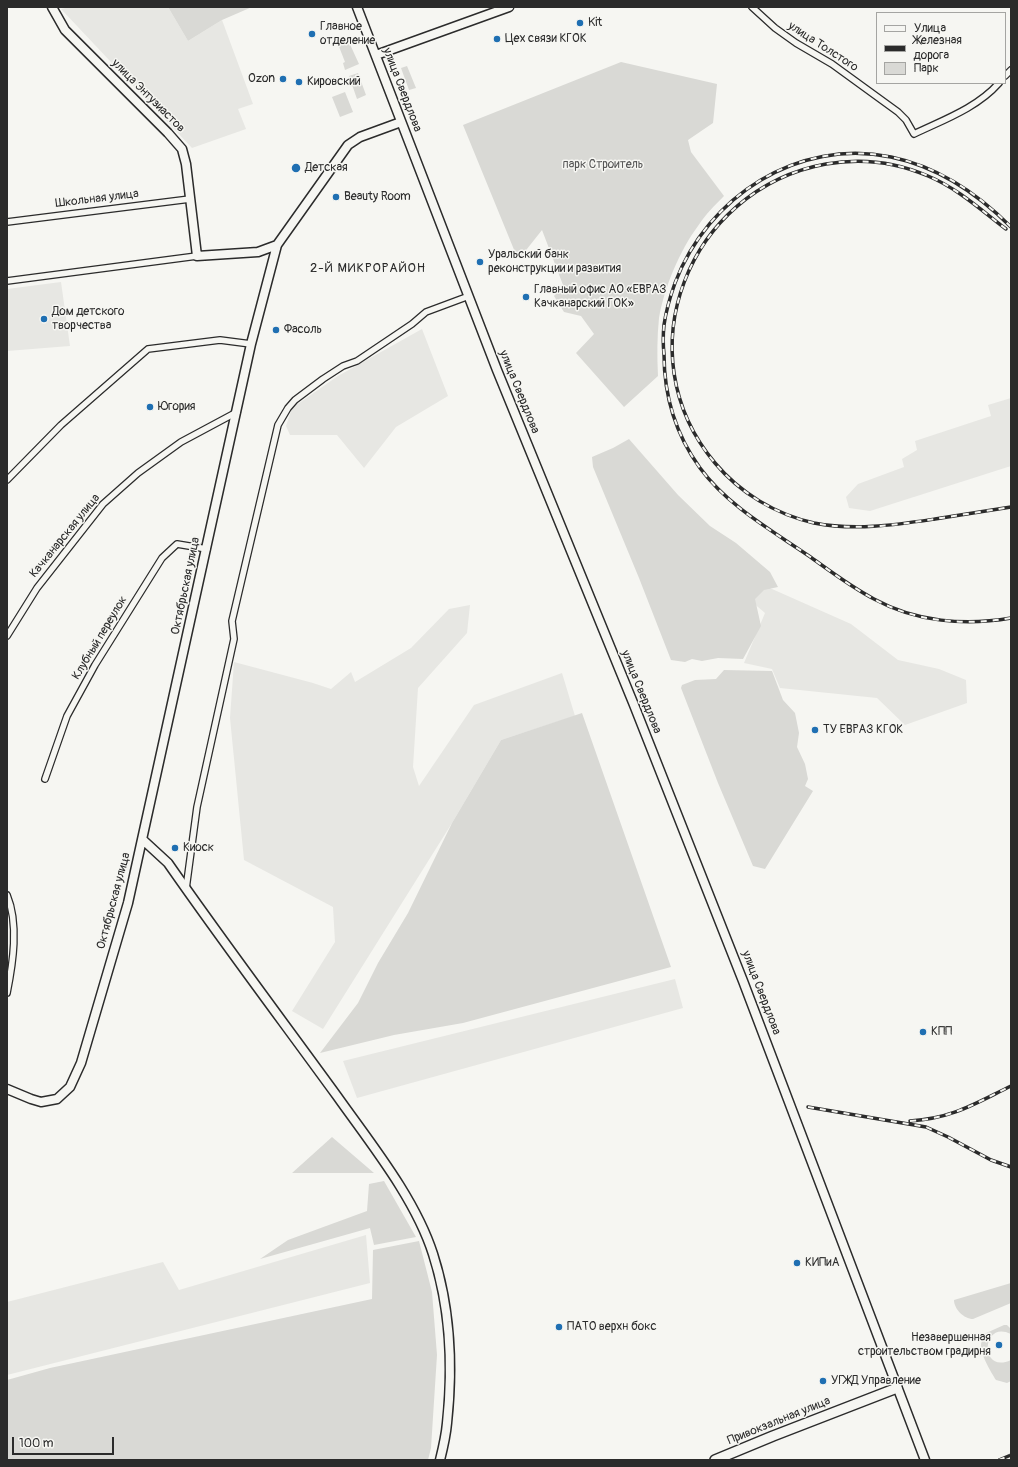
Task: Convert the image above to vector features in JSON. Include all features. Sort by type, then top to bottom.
[{"type":"main road","name":"Привокзальная улица","points":[[715,1460],[897,1388]]},
{"type":"street","name":"улица Энтузиастов","points":[[52,7],[65,30],[163,127],[182,149],[186,164],[197,256]]},
{"type":"street","name":"улица Свердлова","points":[[357,7],[497,370],[637,713],[744,981],[925,1460]]},
{"type":"street","points":[[376,55],[509,7]]},
{"type":"street","name":"улица Толстого","points":[[752,7],[775,28],[796,43],[832,64],[898,112],[906,120],[914,134],[970,107],[988,95],[998,84]]},
{"type":"street","name":"Октябрьская улица","points":[[7,1089],[31,1100],[41,1102],[57,1099],[70,1087],[81,1063],[128,903],[252,344],[277,245],[348,144],[360,137],[401,122]]},
{"type":"street","name":"Школьная улица","points":[[7,222],[190,198]]},
{"type":"street","points":[[7,281],[197,256],[258,252],[277,245]]},
{"type":"street","points":[[186,889],[197,807],[234,639],[232,621],[278,425],[288,408],[295,400],[323,379],[343,366],[357,361],[412,324],[426,312],[469,296]]},
{"type":"street","points":[[7,480],[61,425],[148,349],[220,340],[252,344]]},
{"type":"street","name":"Качканарская улица","points":[[7,636],[38,588],[103,504],[138,472],[181,442],[237,412]]},
{"type":"street","name":"Клубный переулок","points":[[44,779],[67,716],[95,665],[162,558],[177,544],[207,549]]},
{"type":"street","points":[[143,840],[168,864],[386,1165],[418,1219],[432,1253],[442,1288],[449,1333],[450,1378],[447,1424],[440,1460]]},
{"type":"street","points":[[7,895],[12,908],[14,957],[7,993]]},
{"type":"shaded area","points":[[69,7],[168,7],[188,41],[222,20],[253,104],[238,109],[246,129],[192,148],[61,9]]},
{"type":"shaded area","points":[[61,282],[70,346],[7,351],[7,289]]},
{"type":"shaded area","points":[[422,329],[448,396],[396,427],[364,468],[337,435],[290,435],[286,426],[292,408],[338,376]]},
{"type":"shaded area","points":[[1011,398],[1011,466],[870,511],[849,508],[846,497],[858,484],[904,467],[902,459],[917,450],[915,441],[991,416],[988,405]]},
{"type":"shaded area","points":[[763,585],[851,624],[898,660],[939,669],[966,680],[967,703],[905,725],[877,698],[780,688],[772,669],[744,663],[765,613],[751,601]]},
{"type":"shaded area","points":[[470,605],[467,633],[418,688],[413,767],[419,786],[474,705],[562,673],[575,716],[501,740],[452,823],[323,1029],[292,1011],[335,942],[333,907],[244,860],[230,718],[234,662],[331,689],[351,672],[355,682],[411,648],[449,609]]},
{"type":"shaded area","points":[[675,979],[683,1008],[357,1098],[343,1061]]},
{"type":"shaded area","points":[[366,1235],[370,1283],[7,1375],[7,1302],[163,1262],[179,1290]]},
{"type":"green space","points":[[168,7],[252,7],[222,20],[188,41]]},
{"type":"green space","points":[[348,40],[359,64],[345,70],[343,63],[345,62],[338,44]]},
{"type":"green space","name":"парк Строитель","points":[[621,62],[717,84],[713,123],[688,140],[691,152],[724,196],[707,214],[691,236],[679,258],[669,282],[661,306],[659,318],[657,347],[658,376],[624,407],[576,353],[594,334],[581,316],[564,312],[554,296],[563,285],[542,230],[523,254],[517,257],[463,125]]},
{"type":"green space","points":[[407,66],[416,88],[409,90],[401,68]]},
{"type":"green space","points":[[358,73],[366,95],[357,99],[349,76]]},
{"type":"green space","points":[[345,92],[353,112],[340,117],[332,97]]},
{"type":"green space","points":[[629,439],[678,495],[710,526],[736,543],[770,572],[778,587],[764,590],[755,599],[761,626],[743,659],[718,658],[702,661],[692,659],[685,662],[671,660],[593,467],[592,457]]},
{"type":"green space","points":[[724,670],[772,671],[783,700],[795,713],[799,733],[797,747],[805,764],[808,779],[805,786],[813,791],[765,869],[753,866],[718,783],[681,688],[682,685],[695,680],[716,679]]},
{"type":"green space","points":[[582,713],[671,967],[463,1023],[394,1035],[320,1053],[358,1003],[378,963],[408,913],[452,823],[501,740]]},
{"type":"green space","points":[[332,1137],[374,1173],[292,1173]]},
{"type":"green space","points":[[384,1181],[416,1237],[374,1245],[370,1228],[260,1259],[288,1240],[367,1211],[369,1184]]},
{"type":"green space","points":[[419,1241],[432,1292],[437,1355],[431,1448],[428,1460],[7,1460],[7,1380],[50,1368],[372,1299],[373,1250]]},
{"type":"green space","points":[[1011,1283],[1011,1303],[973,1319],[963,1315],[954,1303],[954,1300]]},
{"type":"green space","points":[[1007,1325],[1011,1329],[1011,1334],[1001,1331],[994,1334],[989,1340],[988,1347],[989,1354],[993,1360],[1001,1363],[1011,1360],[1011,1381],[1007,1383],[996,1380],[986,1363],[981,1348],[984,1334]]},
{"type":"railway","points":[[1011,227],[985,203],[956,183],[925,167],[909,161],[891,157],[856,153],[823,156],[790,166],[760,180],[733,200],[710,224],[690,252],[675,283],[666,314],[663,340],[666,384],[669,399],[684,442],[700,468],[711,482],[737,506],[765,527],[849,584],[890,607],[924,617],[959,622],[976,622],[1011,618]]},
{"type":"railway","points":[[1006,229],[949,187],[916,171],[878,162],[852,161],[826,164],[778,180],[738,206],[706,241],[684,282],[673,327],[674,374],[688,420],[715,463],[725,474],[747,493],[772,508],[814,523],[844,527],[859,527],[905,523],[1011,507]]},
{"type":"railway","points":[[910,1121],[939,1117],[963,1109],[1011,1086]]},
{"type":"railway","points":[[808,1107],[926,1127],[991,1160],[1011,1167]]},
{"type":"railway","points":[[999,1460],[1011,1455]]},
{"type":"place","name":"Kit","points":[[580,23]]},
{"type":"place","name":"Главное отделение","points":[[312,34]]},
{"type":"place","name":"Цех связи КГОК","points":[[497,39]]},
{"type":"place","name":"Ozon","points":[[283,79]]},
{"type":"place","name":"Кировский","points":[[299,82]]},
{"type":"place","name":"Детская","points":[[296,168]]},
{"type":"place","name":"Beauty Room","points":[[336,197]]},
{"type":"place","name":"Уральский банк реконструкции и развития","points":[[480,262]]},
{"type":"place","name":"Главный офис АО «ЕВРАЗ Качканарский ГОК»","points":[[526,297]]},
{"type":"place","name":"Дом детского творчества","points":[[44,319]]},
{"type":"place","name":"Фасоль","points":[[276,330]]},
{"type":"place","name":"Югория","points":[[150,407]]},
{"type":"place","name":"ТУ ЕВРАЗ КГОК","points":[[815,730]]},
{"type":"place","name":"Киоск","points":[[175,848]]},
{"type":"place","name":"КПП","points":[[923,1032]]},
{"type":"place","name":"КИПиА","points":[[797,1263]]},
{"type":"place","name":"ПАТО верхн бокс","points":[[559,1327]]},
{"type":"place","name":"Незавершенная строительством градирня","points":[[999,1345]]},
{"type":"place","name":"УГЖД Управление","points":[[823,1381]]},
{"type":"district","name":"2-Й МИКРОРАЙОН","points":[[368,269]]}]
